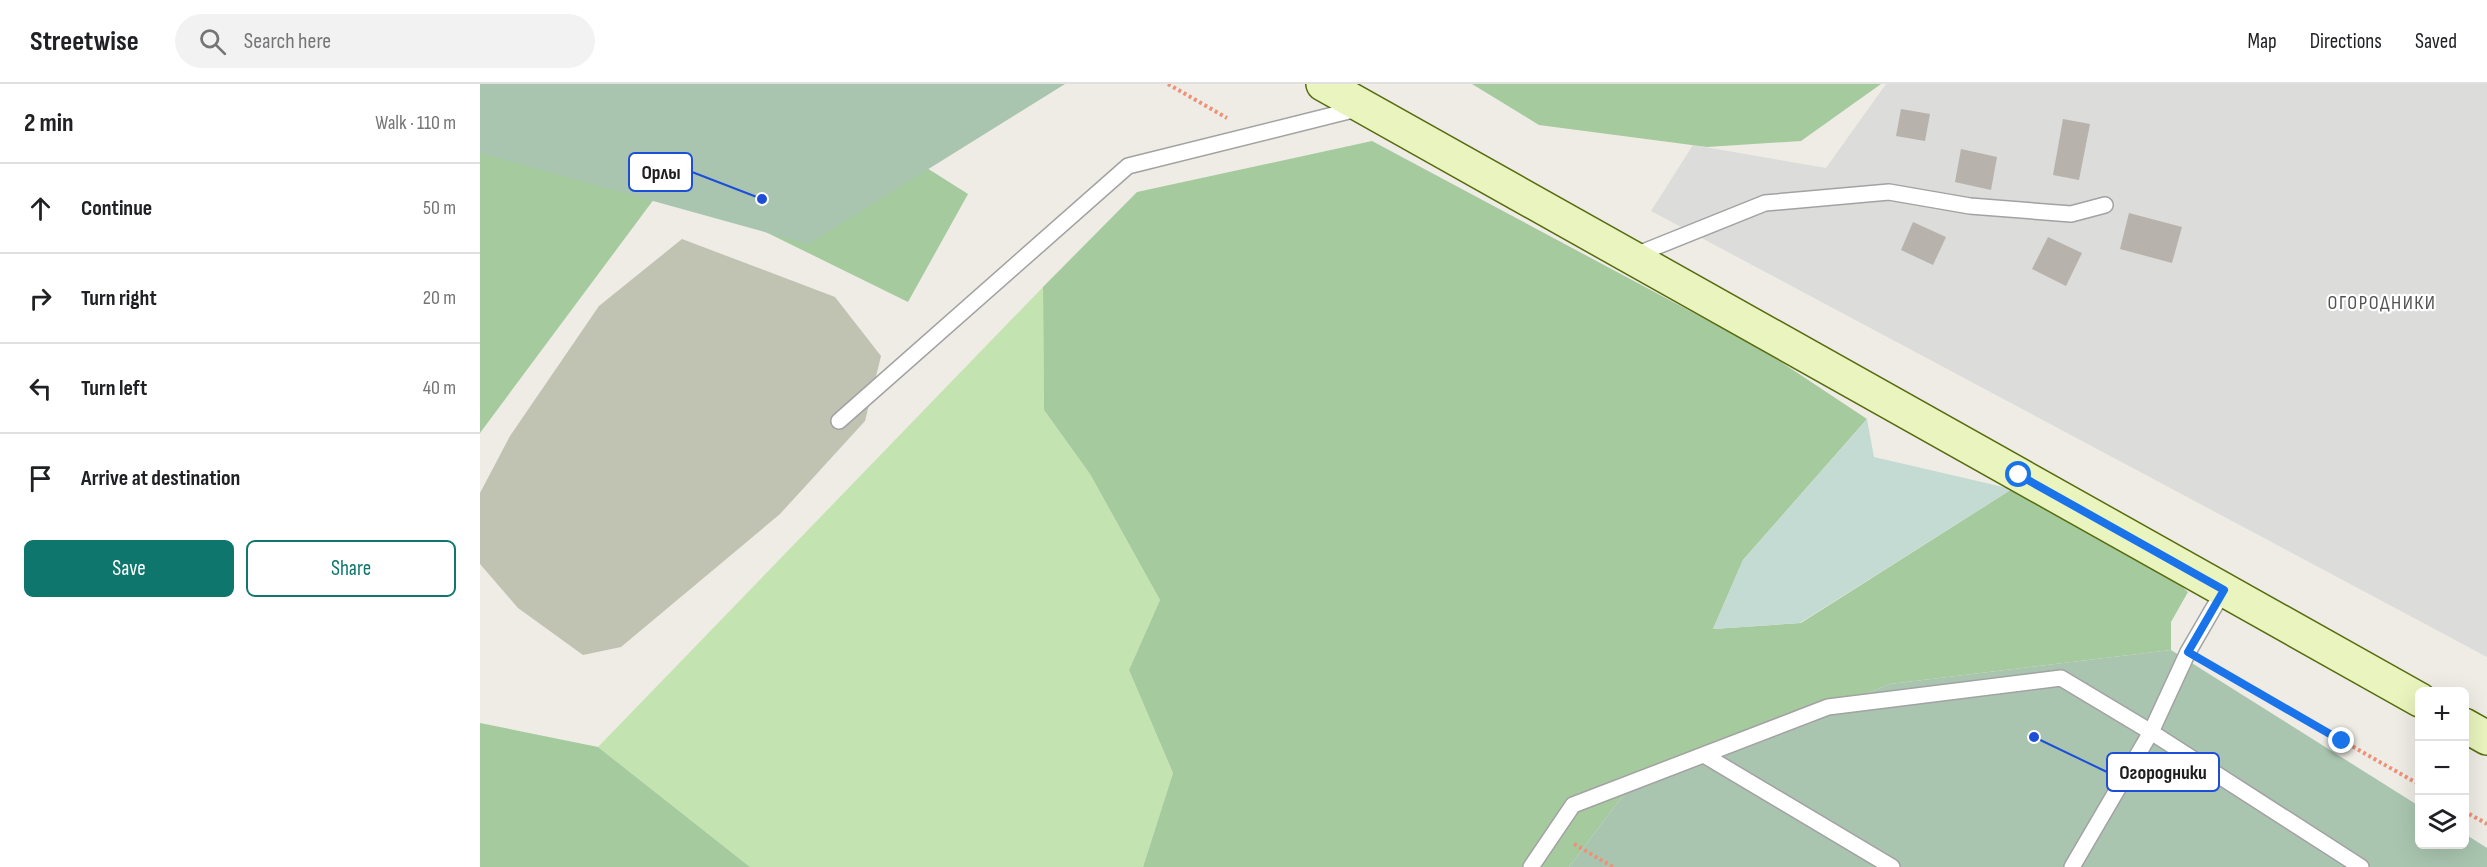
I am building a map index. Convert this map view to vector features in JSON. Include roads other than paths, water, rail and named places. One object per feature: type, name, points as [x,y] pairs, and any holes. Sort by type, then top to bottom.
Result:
[{"type":"main road","points":[[1323,84],[2415,697]]},
{"type":"main road","points":[[2469,728],[2487,738]]},
{"type":"lane","points":[[839,421],[1128,166],[1364,107]]},
{"type":"lane","points":[[1630,257],[1765,203],[1888,192],[1970,206],[2071,214],[2105,206]]},
{"type":"lane","points":[[2072,867],[2151,732],[2188,652],[2224,590]]},
{"type":"lane","points":[[1531,867],[1573,805],[1828,707],[2061,678],[2151,732],[2361,867]]},
{"type":"lane","points":[[1704,755],[1892,867]]},
{"type":"place","name":"Орлы","points":[[762,199]]},
{"type":"place","name":"Огородники","points":[[2034,737]]},
{"type":"district","name":"ОГОРОДНИКИ","points":[[2382,302]]}]
